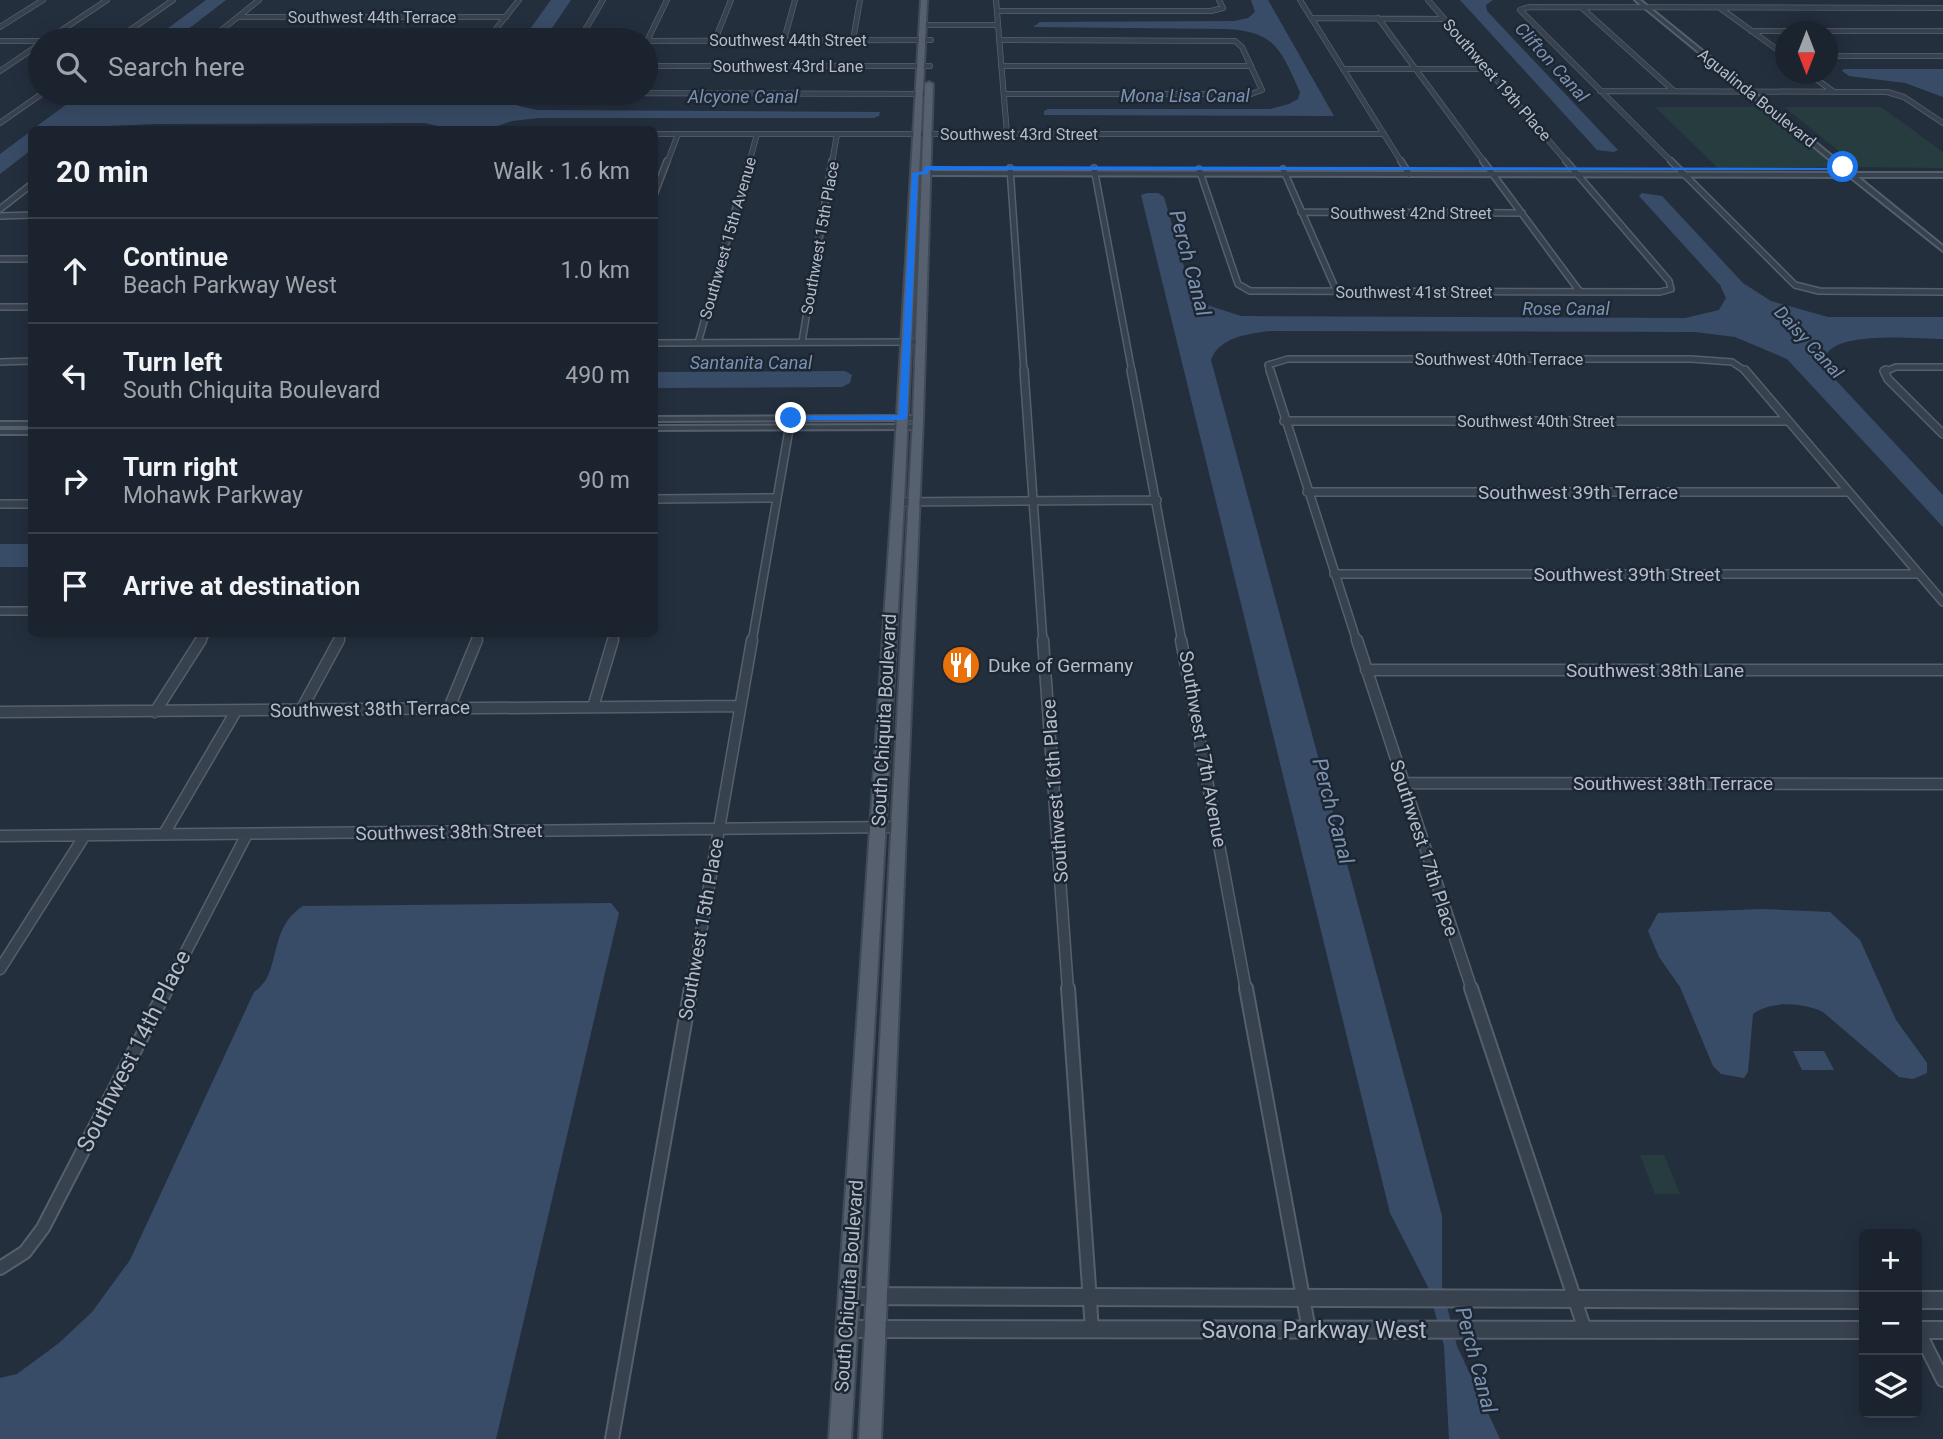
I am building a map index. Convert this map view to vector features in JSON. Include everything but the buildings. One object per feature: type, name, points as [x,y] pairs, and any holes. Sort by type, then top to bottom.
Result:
[{"type":"main road","name":"South Chiquita Boulevard","points":[[910,422],[906,341],[920,171],[927,134],[930,66],[930,40],[923,0]]},
{"type":"main road","name":"South Chiquita Boulevard","points":[[870,1439],[898,827],[906,502],[910,422],[921,341],[920,171],[917,134],[921,40],[932,0]]},
{"type":"main road","name":"South Chiquita Boulevard","points":[[840,1439],[878,827],[906,502]]},
{"type":"street","points":[[0,27],[43,0]]},
{"type":"street","points":[[65,28],[107,0]]},
{"type":"street","points":[[133,28],[173,0]]},
{"type":"street","points":[[225,28],[259,0]]},
{"type":"street","points":[[496,28],[519,0]]},
{"type":"street","points":[[586,28],[603,0]]},
{"type":"street","points":[[653,28],[667,0]]},
{"type":"street","points":[[715,40],[731,0]]},
{"type":"street","points":[[784,40],[795,0]]},
{"type":"street","points":[[853,40],[860,0]]},
{"type":"street","points":[[996,0],[1007,134]]},
{"type":"street","points":[[997,11],[1221,9],[1219,0]]},
{"type":"street","points":[[1300,0],[1407,171]]},
{"type":"street","name":"Southwest 19th Place","points":[[1428,0],[1668,281],[1671,289]]},
{"type":"street","name":"Agualinda Boulevard","points":[[1637,0],[1750,92],[1943,239]]},
{"type":"street","name":"Agualinda Boulevard","points":[[1645,0],[1759,92],[1943,249]]},
{"type":"street","points":[[1581,8],[1674,91]]},
{"type":"street","points":[[1720,8],[1775,49]]},
{"type":"street","points":[[1943,8],[1521,9],[1790,281],[1802,288],[1943,292]]},
{"type":"street","name":"Southwest 44th Terrace","points":[[239,17],[506,16]]},
{"type":"street","points":[[1312,18],[1444,19]]},
{"type":"street","points":[[1378,18],[1580,292]]},
{"type":"street","points":[[927,25],[998,25]]},
{"type":"street","points":[[1751,31],[1943,31]]},
{"type":"street","name":"Southwest 44th Street","points":[[658,41],[930,40]]},
{"type":"street","points":[[999,40],[1235,41],[1241,45],[1261,92],[1004,94]]},
{"type":"street","points":[[0,41],[28,42]]},
{"type":"street","points":[[0,71],[28,51]]},
{"type":"street","points":[[1838,56],[1943,56]]},
{"type":"street","name":"Southwest 43rd Lane","points":[[658,66],[930,66]]},
{"type":"street","points":[[1001,66],[1251,66]]},
{"type":"street","points":[[1343,69],[1487,69]]},
{"type":"street","points":[[1823,84],[1834,92]]},
{"type":"street","points":[[1600,91],[1893,93],[1905,97],[1943,123]]},
{"type":"street","points":[[658,93],[929,94]]},
{"type":"street","points":[[0,123],[28,103]]},
{"type":"street","name":"Southwest 43rd Street","points":[[658,134],[1384,134]]},
{"type":"street","points":[[658,185],[678,134]]},
{"type":"street","name":"Southwest 15th Avenue","points":[[698,342],[757,134]]},
{"type":"street","name":"Southwest 15th Place","points":[[802,342],[837,134]]},
{"type":"street","points":[[920,171],[1943,173]]},
{"type":"street","name":"Southwest 16th Place","points":[[1010,171],[1092,1330]]},
{"type":"street","name":"Southwest 17th Avenue","points":[[1094,171],[1309,1330]]},
{"type":"street","name":"Southwest 41st Street","points":[[1199,171],[1241,288],[1258,292],[1660,292],[1671,289]]},
{"type":"street","points":[[1284,171],[1337,292]]},
{"type":"street","points":[[0,209],[28,187]]},
{"type":"street","name":"Southwest 42nd Street","points":[[1301,212],[1521,213]]},
{"type":"street","points":[[0,216],[28,215]]},
{"type":"street","points":[[0,259],[28,259]]},
{"type":"street","points":[[0,307],[28,307]]},
{"type":"street","points":[[658,343],[921,341]]},
{"type":"street","name":"Southwest 40th Terrace","points":[[1268,365],[1288,359],[1704,359],[1732,362]]},
{"type":"street","points":[[0,362],[28,361]]},
{"type":"street","points":[[1732,362],[1745,370],[1943,602]]},
{"type":"street","name":"Southwest 17th Place","points":[[1268,365],[1334,574],[1586,1330]]},
{"type":"street","points":[[1943,367],[1896,367],[1884,370],[1888,379],[1943,434]]},
{"type":"street","points":[[658,419],[790,423]]},
{"type":"street","name":"Southwest 40th Street","points":[[1284,421],[1788,421]]},
{"type":"street","points":[[658,428],[910,422]]},
{"type":"street","name":"Southwest 15th Place","points":[[612,1439],[790,423]]},
{"type":"street","points":[[0,424],[28,424]]},
{"type":"street","points":[[0,432],[28,432]]},
{"type":"street","name":"Southwest 39th Terrace","points":[[1307,492],[1849,492]]},
{"type":"street","points":[[658,500],[776,498]]},
{"type":"street","points":[[906,502],[1157,500]]},
{"type":"street","points":[[0,504],[28,504]]},
{"type":"street","name":"Southwest 39th Street","points":[[1334,574],[1919,574]]},
{"type":"street","points":[[0,611],[28,611]]},
{"type":"street","points":[[155,712],[203,637]]},
{"type":"street","points":[[301,710],[340,637]]},
{"type":"street","points":[[449,708],[478,637]]},
{"type":"street","points":[[593,707],[614,637]]},
{"type":"street","name":"Southwest 38th Lane","points":[[1366,670],[1943,670]]},
{"type":"street","name":"Southwest 38th Terrace","points":[[0,712],[740,706]]},
{"type":"street","points":[[164,834],[236,711]]},
{"type":"street","name":"Southwest 38th Terrace","points":[[1403,783],[1943,783]]},
{"type":"street","name":"Southwest 38th Street","points":[[0,836],[898,827]]},
{"type":"street","name":"Southwest 14th Place","points":[[0,1268],[13,1262],[32,1247],[43,1228],[247,834]]},
{"type":"street","points":[[0,969],[85,835]]},
{"type":"street","name":"Savona Parkway West","points":[[849,1296],[1859,1300]]},
{"type":"street","points":[[1922,1300],[1943,1300]]},
{"type":"street","name":"Savona Parkway West","points":[[847,1329],[1859,1330]]},
{"type":"street","points":[[1922,1330],[1943,1331]]},
{"type":"street","points":[[1922,1340],[1943,1380]]},
{"type":"green space","points":[[1655,107],[1764,107],[1836,167],[1718,168]]},
{"type":"green space","points":[[1784,107],[1881,107],[1943,152],[1943,168],[1859,167]]},
{"type":"green space","points":[[1640,1155],[1664,1155],[1680,1194],[1655,1194]]},
{"type":"water","points":[[206,0],[226,0],[190,28],[168,28]]},
{"type":"water","points":[[551,0],[571,0],[552,28],[531,28]]},
{"type":"water","points":[[1251,0],[1268,0],[1334,116],[1044,115],[1044,111],[1048,109],[1270,109],[1298,99],[1300,92],[1281,55],[1275,46],[1256,34],[1226,29],[1033,27],[1040,22],[1234,21],[1248,18],[1255,12]]},
{"type":"water","points":[[1460,0],[1493,0],[1486,5],[1487,11],[1618,150],[1597,150]]},
{"type":"water","points":[[1943,69],[1943,97],[1905,83],[1849,76],[1842,71]]},
{"type":"water","points":[[66,105],[518,105],[537,110],[880,112],[879,116],[874,118],[539,118],[512,121],[498,126],[438,126],[425,123],[37,126]]},
{"type":"water","points":[[28,133],[28,152],[0,174],[0,154]]},
{"type":"water","name":"Daisy Canal","points":[[1158,193],[1164,197],[1192,294],[1210,306],[1241,316],[1685,318],[1719,310],[1726,298],[1720,285],[1639,196],[1642,193],[1662,196],[1743,283],[1771,301],[1828,317],[1943,317],[1943,339],[1858,339],[1842,343],[1830,350],[1824,359],[1831,375],[1943,495],[1943,527],[1787,359],[1735,337],[1695,332],[1269,331],[1244,335],[1227,342],[1220,346],[1211,360],[1442,1216],[1442,1287],[1457,1346],[1500,1439],[1449,1439],[1444,1346],[1428,1287],[1390,1213],[1141,195]]},
{"type":"water","points":[[845,371],[852,375],[850,383],[842,387],[658,388],[658,372]]},
{"type":"water","points":[[0,544],[28,544],[28,567],[0,567]]},
{"type":"water","points":[[611,903],[619,913],[496,1439],[0,1439],[0,1378],[17,1374],[59,1343],[92,1312],[130,1260],[254,992],[269,974],[279,939],[291,916],[303,906]]},
{"type":"water","points":[[1762,909],[1830,912],[1860,940],[1896,1020],[1927,1063],[1927,1073],[1913,1079],[1899,1077],[1823,1012],[1788,1004],[1769,1007],[1753,1014],[1748,1072],[1744,1078],[1721,1074],[1713,1066],[1680,987],[1659,957],[1648,931],[1658,913]]},
{"type":"water","points":[[1793,1051],[1824,1051],[1834,1070],[1802,1070]]},
{"type":"place","name":"Duke of Germany","points":[[961,665]]},
{"type":"route","points":[[791,418],[903,418],[915,173],[926,173],[926,168],[1846,170],[1843,167]]},
{"type":"water label","name":"Clifton Canal","points":[[1552,62]]},
{"type":"water label","name":"Mona Lisa Canal","points":[[1185,95]]},
{"type":"water label","name":"Alcyone Canal","points":[[743,96]]},
{"type":"water label","name":"Perch Canal","points":[[1190,263]]},
{"type":"water label","name":"Rose Canal","points":[[1566,308]]},
{"type":"water label","name":"Santanita Canal","points":[[751,362]]},
{"type":"water label","name":"Perch Canal","points":[[1333,811]]},
{"type":"water label","name":"Perch Canal","points":[[1476,1360]]}]
